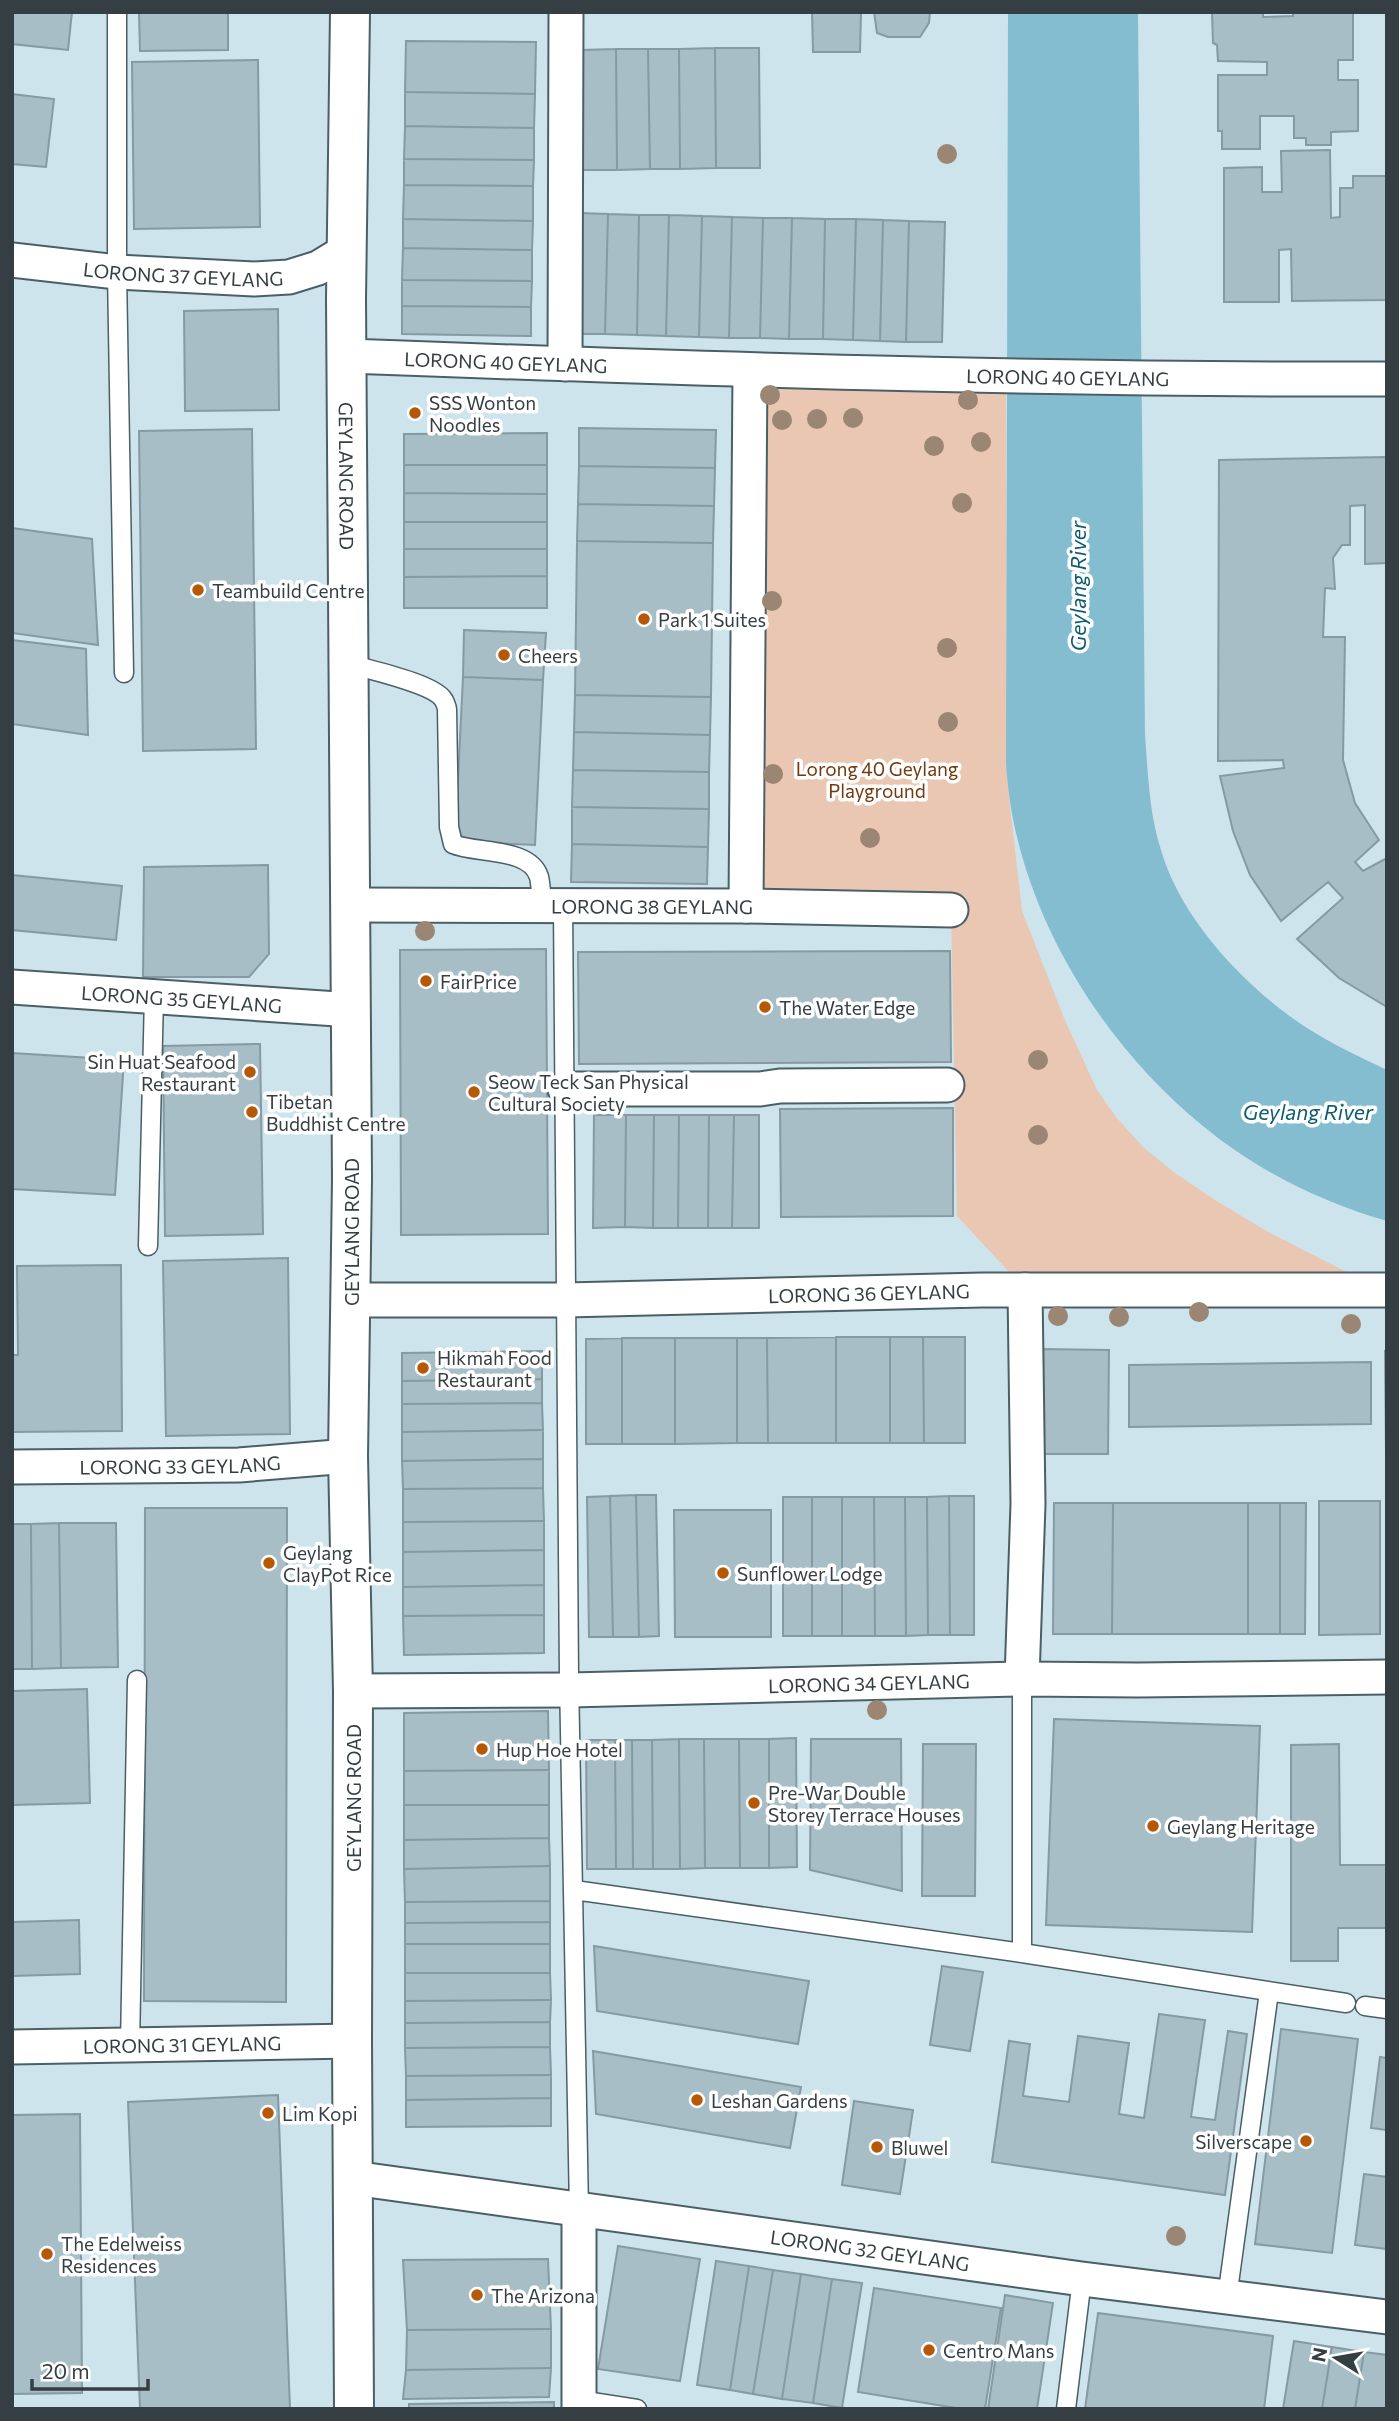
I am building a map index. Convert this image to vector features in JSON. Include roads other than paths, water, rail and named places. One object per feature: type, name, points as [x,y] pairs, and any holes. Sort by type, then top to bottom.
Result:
[{"type":"main road","name":"GEYLANG ROAD","points":[[350,12],[346,251],[352,1010],[348,1456],[353,1691],[354,2409]]},
{"type":"street","points":[[565,12],[565,364]]},
{"type":"street","name":"LORONG 37 GEYLANG","points":[[12,260],[117,272],[254,279],[289,277],[318,268],[346,251]]},
{"type":"street","name":"LORONG 40 GEYLANG","points":[[347,356],[994,377],[1387,379]]},
{"type":"street","points":[[746,906],[750,371]]},
{"type":"street","name":"LORONG 38 GEYLANG","points":[[351,905],[746,906],[951,910]]},
{"type":"street","name":"LORONG 35 GEYLANG","points":[[12,987],[352,1010]]},
{"type":"street","points":[[565,1088],[760,1089],[780,1086],[947,1085]]},
{"type":"street","points":[[1022,1679],[1028,1504],[1025,1290]]},
{"type":"street","name":"LORONG 36 GEYLANG","points":[[351,1300],[566,1300],[1025,1290],[1387,1290]]},
{"type":"street","name":"LORONG 33 GEYLANG","points":[[12,1467],[239,1465],[348,1456]]},
{"type":"street","name":"LORONG 34 GEYLANG","points":[[353,1691],[1022,1679],[1387,1677]]},
{"type":"street","name":"LORONG 31 GEYLANG","points":[[12,2047],[352,2041]]},
{"type":"street","name":"LORONG 32 GEYLANG","points":[[353,2178],[1082,2279],[1387,2317]]},
{"type":"street","points":[[579,2211],[579,2404]]},
{"type":"lane","points":[[117,12],[117,272],[124,673]]},
{"type":"lane","points":[[350,664],[399,677],[438,693],[444,699],[447,709],[449,827],[453,844],[518,857],[533,865],[553,905],[565,1088],[570,1689],[579,2211]]},
{"type":"lane","points":[[148,1246],[154,996]]},
{"type":"lane","points":[[1022,1679],[1022,1953]]},
{"type":"lane","points":[[130,2046],[137,1680]]},
{"type":"lane","points":[[574,1890],[1022,1953],[1346,2003]]},
{"type":"lane","points":[[1227,2298],[1269,1992]]},
{"type":"lane","points":[[1364,2006],[1387,2009]]},
{"type":"lane","points":[[1066,2409],[1082,2279]]},
{"type":"lane","points":[[579,2404],[637,2409]]},
{"type":"water","name":"Geylang River","points":[[1008,12],[1138,12],[1145,734],[1154,822],[1161,850],[1184,902],[1219,951],[1284,1012],[1336,1045],[1387,1070],[1387,1221],[1314,1194],[1267,1170],[1223,1142],[1164,1091],[1128,1052],[1096,1010],[1067,964],[1043,916],[1025,865],[1012,814],[1006,762]]},
{"type":"place","name":"SSS Wonton Noodles","points":[[415,413]]},
{"type":"place","name":"Teambuild Centre","points":[[198,590]]},
{"type":"place","name":"Park 1 Suites","points":[[644,619]]},
{"type":"place","name":"Cheers","points":[[504,655]]},
{"type":"place","name":"FairPrice","points":[[426,981]]},
{"type":"place","name":"The Water Edge","points":[[765,1007]]},
{"type":"place","name":"Sin Huat Seafood Restaurant","points":[[250,1072]]},
{"type":"place","name":"Seow Teck San Physical Cultural Society","points":[[474,1092]]},
{"type":"place","name":"Tibetan Buddhist Centre","points":[[252,1112]]},
{"type":"place","name":"Hikmah Food Restaurant","points":[[423,1368]]},
{"type":"place","name":"Geylang ClayPot Rice","points":[[269,1563]]},
{"type":"place","name":"Sunflower Lodge","points":[[723,1573]]},
{"type":"place","name":"Hup Hoe Hotel","points":[[482,1749]]},
{"type":"place","name":"Pre-War Double Storey Terrace Houses","points":[[754,1803]]},
{"type":"place","name":"Geylang Heritage","points":[[1153,1826]]},
{"type":"place","name":"Leshan Gardens","points":[[697,2100]]},
{"type":"place","name":"Lim Kopi","points":[[268,2113]]},
{"type":"place","name":"Silverscape","points":[[1306,2141]]},
{"type":"place","name":"Bluwel","points":[[877,2147]]},
{"type":"place","name":"The Edelweiss Residences","points":[[47,2254]]},
{"type":"place","name":"The Arizona","points":[[477,2295]]},
{"type":"place","name":"Centro Mans","points":[[929,2350]]},
{"type":"park label","name":"Lorong 40 Geylang Playground","points":[[877,779]]}]
